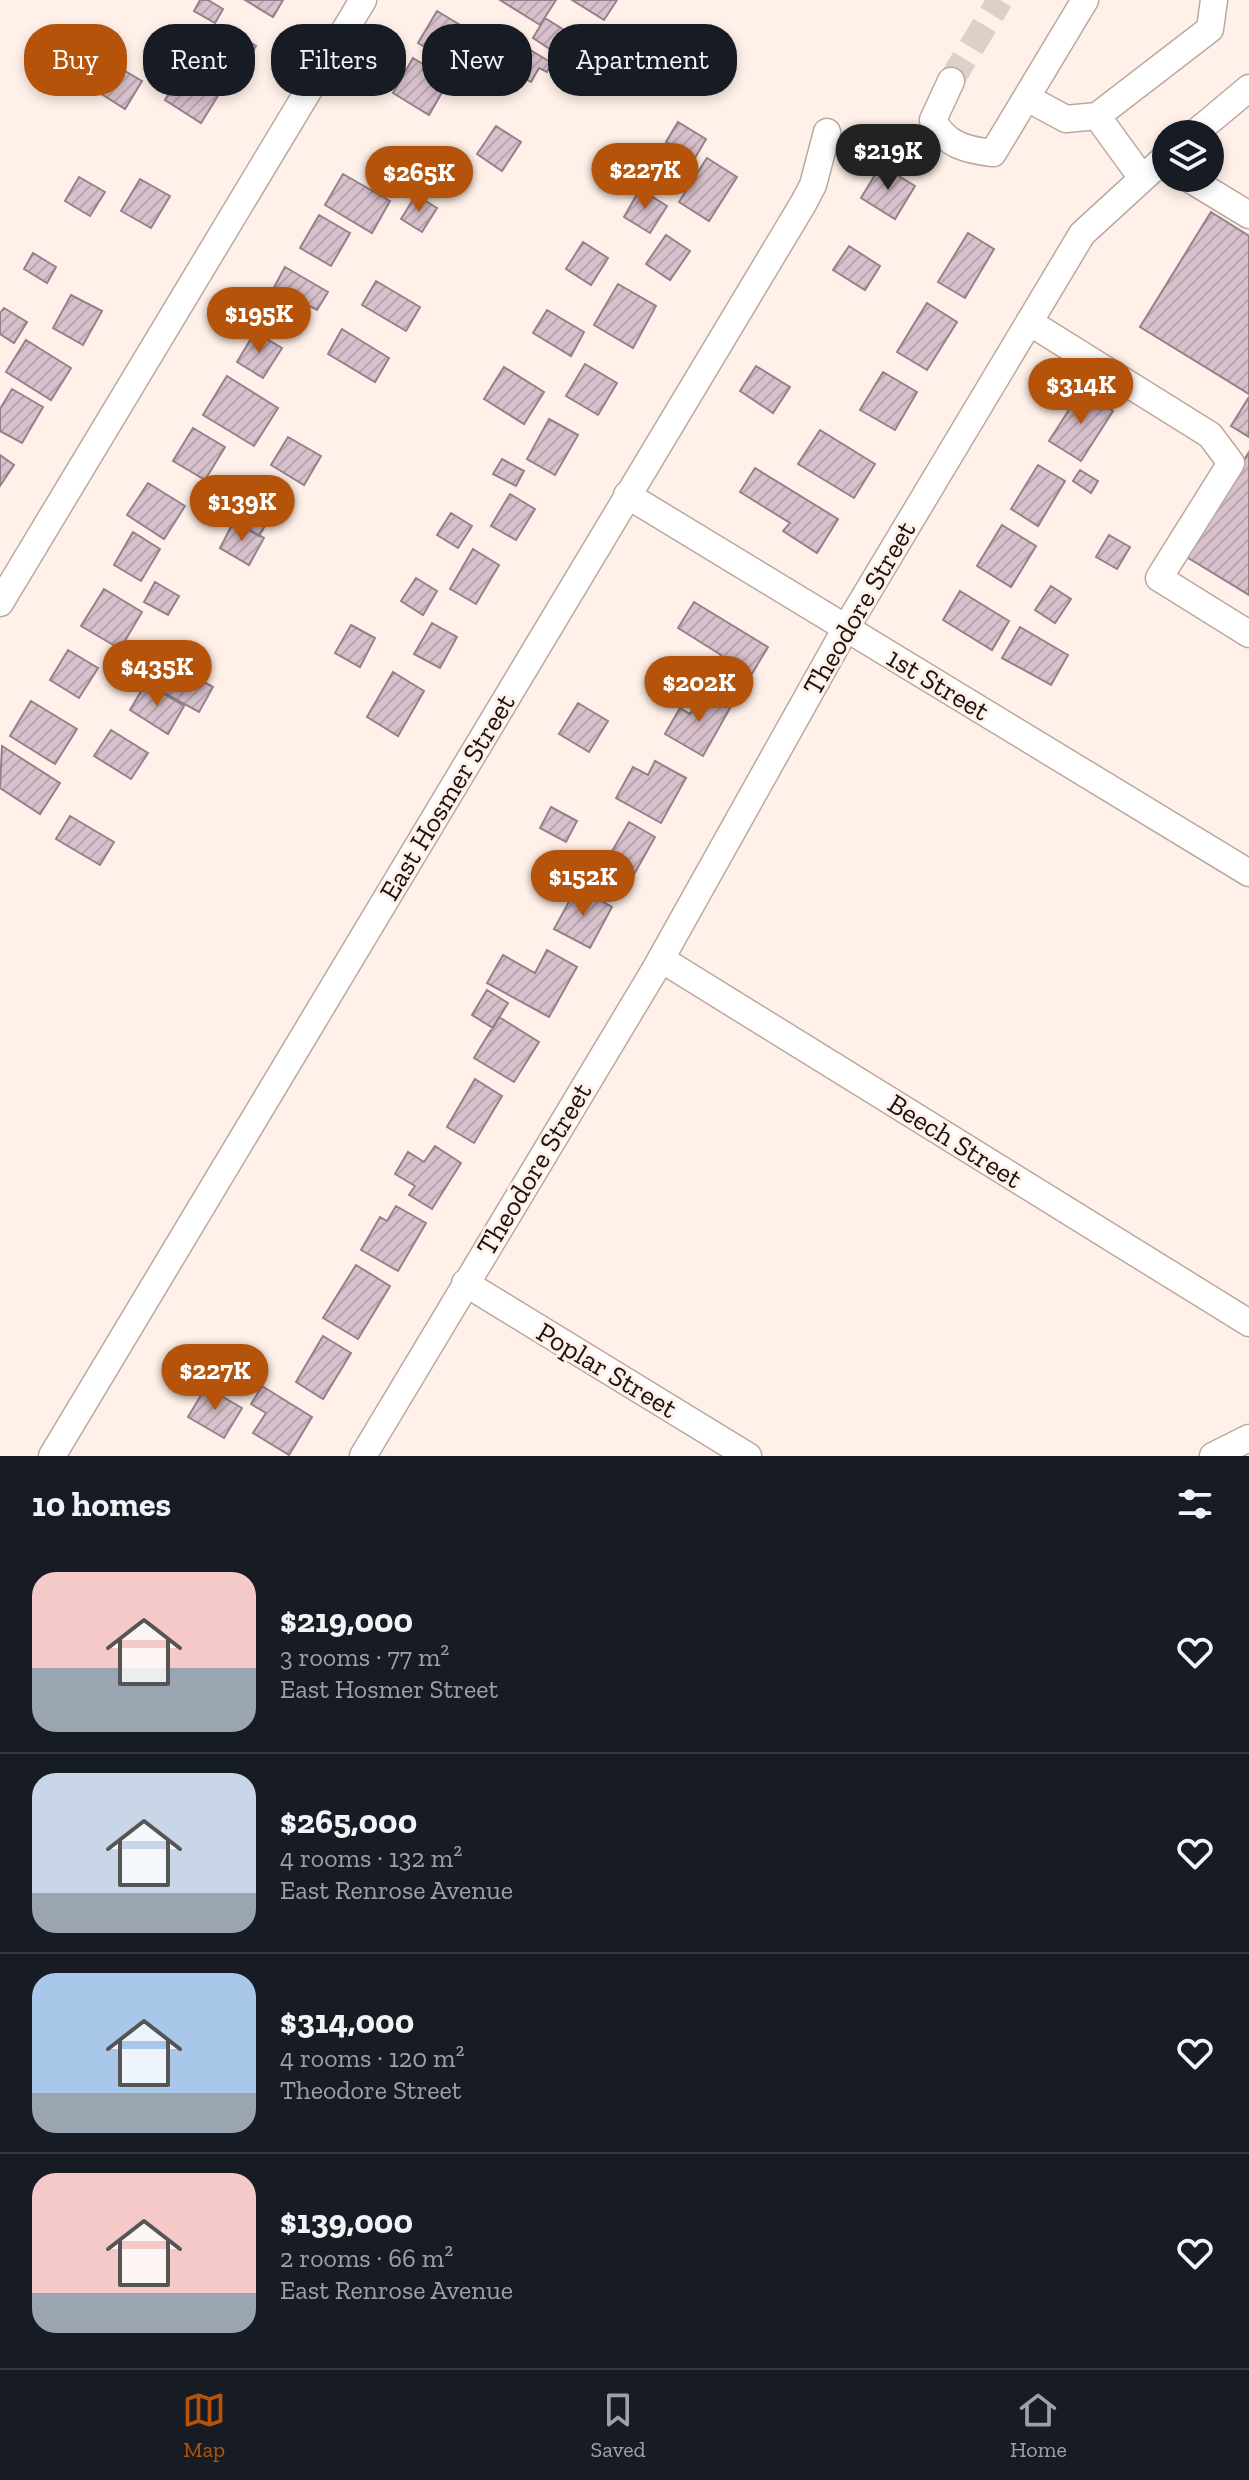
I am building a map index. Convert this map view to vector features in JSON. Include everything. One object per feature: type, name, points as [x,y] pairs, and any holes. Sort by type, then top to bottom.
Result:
[{"type":"street","points":[[0,603],[363,0]]},
{"type":"street","points":[[951,81],[933,120],[940,134],[964,149],[993,153],[1085,0]]},
{"type":"street","points":[[1027,98],[1066,119],[1097,116],[1210,29],[1214,0]]},
{"type":"street","points":[[1211,120],[1249,88]]},
{"type":"street","points":[[1097,116],[1152,159]]},
{"type":"street","name":"East Hosmer Street","points":[[52,1456],[803,204],[813,185],[827,132]]},
{"type":"street","name":"Theodore Street","points":[[363,1456],[661,959],[846,628],[1082,234],[1152,171]]},
{"type":"street","points":[[1211,192],[1249,215]]},
{"type":"street","points":[[1029,322],[1210,435],[1231,463],[1159,578],[1249,634]]},
{"type":"street","name":"1st Street","points":[[627,495],[1249,873]]},
{"type":"street","name":"Beech Street","points":[[661,959],[1249,1323]]},
{"type":"street","name":"Poplar Street","points":[[465,1283],[748,1456]]},
{"type":"street","points":[[1213,1456],[1249,1438]]},
{"type":"building","points":[[200,0],[208,0],[223,9],[215,23],[194,11]]},
{"type":"building","points":[[245,0],[283,0],[273,17]]},
{"type":"building","points":[[500,0],[556,0],[540,25]]},
{"type":"building","points":[[572,0],[617,0],[604,20]]},
{"type":"building","points":[[437,11],[459,24],[429,24]]},
{"type":"building","points":[[545,18],[555,24],[548,24],[548,48],[533,38]]},
{"type":"building","points":[[532,51],[548,61],[547,72],[539,68],[532,80]]},
{"type":"building","points":[[413,58],[422,64],[422,96],[440,96],[429,115],[398,96],[406,96],[406,70]]},
{"type":"building","points":[[127,72],[142,81],[125,109],[105,96],[127,96]]},
{"type":"building","points":[[167,96],[218,96],[201,123],[165,100]]},
{"type":"building","points":[[678,122],[706,139],[695,158],[666,142]]},
{"type":"building","points":[[496,126],[521,142],[502,171],[477,154]]},
{"type":"building","points":[[707,158],[737,177],[709,221],[679,202]]},
{"type":"building","points":[[881,165],[915,186],[895,219],[861,198]]},
{"type":"building","points":[[343,174],[390,201],[372,233],[325,205]]},
{"type":"building","points":[[79,177],[105,192],[90,216],[65,201]]},
{"type":"building","points":[[140,179],[170,196],[151,228],[121,211]]},
{"type":"building","points":[[640,189],[667,206],[650,233],[624,217]]},
{"type":"building","points":[[416,195],[437,208],[422,232],[401,219]]},
{"type":"building","points":[[1211,212],[1249,236],[1249,394],[1140,327]]},
{"type":"building","points":[[319,215],[350,233],[331,266],[300,248]]},
{"type":"building","points":[[968,233],[994,249],[965,298],[938,282]]},
{"type":"building","points":[[666,235],[690,251],[670,280],[646,264]]},
{"type":"building","points":[[583,242],[608,258],[591,285],[566,269]]},
{"type":"building","points":[[849,246],[880,266],[865,290],[833,270]]},
{"type":"building","points":[[33,253],[56,267],[47,283],[24,269]]},
{"type":"building","points":[[285,267],[328,292],[317,310],[304,303],[295,318],[266,302]]},
{"type":"building","points":[[376,281],[420,307],[406,331],[362,305]]},
{"type":"building","points":[[618,284],[656,306],[633,348],[594,325]]},
{"type":"building","points":[[71,295],[102,311],[83,345],[53,328]]},
{"type":"building","points":[[927,303],[957,322],[927,370],[897,352]]},
{"type":"building","points":[[4,308],[27,322],[14,343],[0,334],[0,313]]},
{"type":"building","points":[[547,310],[584,332],[571,356],[533,333]]},
{"type":"building","points":[[342,329],[389,358],[375,382],[328,354]]},
{"type":"building","points":[[255,332],[282,348],[263,378],[237,362]]},
{"type":"building","points":[[26,340],[71,368],[51,400],[6,372]]},
{"type":"building","points":[[585,364],[617,383],[598,415],[566,396]]},
{"type":"building","points":[[756,366],[790,387],[773,413],[740,391]]},
{"type":"building","points":[[504,367],[544,392],[524,424],[484,399]]},
{"type":"building","points":[[883,372],[917,392],[895,430],[860,410]]},
{"type":"building","points":[[227,376],[278,408],[254,446],[203,415]]},
{"type":"building","points":[[12,389],[43,407],[22,443],[0,431],[0,409]]},
{"type":"building","points":[[1081,391],[1113,411],[1081,461],[1049,441]]},
{"type":"building","points":[[1249,397],[1249,437],[1231,426]]},
{"type":"building","points":[[549,419],[578,435],[555,475],[527,459]]},
{"type":"building","points":[[193,428],[225,447],[205,480],[173,461]]},
{"type":"building","points":[[820,430],[875,464],[854,498],[798,464]]},
{"type":"building","points":[[288,437],[321,456],[304,485],[271,465]]},
{"type":"building","points":[[1249,452],[1249,595],[1185,556]]},
{"type":"building","points":[[0,455],[14,465],[0,486]]},
{"type":"building","points":[[502,459],[524,471],[516,486],[493,474]]},
{"type":"building","points":[[1038,465],[1065,481],[1038,526],[1011,509]]},
{"type":"building","points":[[755,468],[838,519],[817,553],[783,531],[790,523],[740,492]]},
{"type":"building","points":[[1080,470],[1098,481],[1091,493],[1073,481]]},
{"type":"building","points":[[148,483],[185,506],[164,539],[127,515]]},
{"type":"building","points":[[510,494],[535,509],[516,540],[491,526]]},
{"type":"building","points":[[248,498],[273,512],[259,536],[234,521]]},
{"type":"building","points":[[451,513],[472,526],[458,548],[437,535]]},
{"type":"building","points":[[234,521],[264,538],[249,565],[220,548]]},
{"type":"building","points":[[1002,525],[1036,546],[1011,587],[977,566]]},
{"type":"building","points":[[133,532],[160,549],[141,581],[114,565]]},
{"type":"building","points":[[1109,535],[1130,547],[1117,569],[1096,557]]},
{"type":"building","points":[[473,549],[499,565],[476,604],[450,589]]},
{"type":"building","points":[[416,578],[437,591],[423,615],[401,601]]},
{"type":"building","points":[[155,582],[179,596],[168,615],[144,602]]},
{"type":"building","points":[[1051,586],[1071,599],[1055,623],[1035,610]]},
{"type":"building","points":[[104,589],[142,612],[120,649],[81,626]]},
{"type":"building","points":[[960,591],[1009,621],[992,650],[943,620]]},
{"type":"building","points":[[694,602],[768,647],[741,692],[710,673],[721,655],[678,628]]},
{"type":"building","points":[[432,623],[457,637],[440,668],[414,654]]},
{"type":"building","points":[[351,625],[375,638],[360,667],[335,653]]},
{"type":"building","points":[[1020,627],[1068,655],[1051,685],[1002,658]]},
{"type":"building","points":[[68,650],[98,668],[79,698],[50,680]]},
{"type":"building","points":[[160,658],[213,687],[199,712],[146,683]]},
{"type":"building","points":[[393,672],[424,691],[398,736],[367,717]]},
{"type":"building","points":[[146,683],[184,706],[168,734],[130,710]]},
{"type":"building","points":[[703,692],[730,708],[703,756],[665,734],[680,708],[690,714]]},
{"type":"building","points":[[31,701],[77,729],[55,764],[10,736]]},
{"type":"building","points":[[578,703],[608,721],[589,752],[559,734]]},
{"type":"building","points":[[111,730],[148,753],[131,779],[94,756]]},
{"type":"building","points":[[2,746],[60,783],[40,814],[0,788]]},
{"type":"building","points":[[655,761],[686,778],[661,823],[616,798],[633,767],[648,775]]},
{"type":"building","points":[[551,807],[577,821],[566,842],[540,828]]},
{"type":"building","points":[[70,816],[114,842],[100,865],[56,839]]},
{"type":"building","points":[[629,822],[655,837],[628,885],[601,870]]},
{"type":"building","points":[[577,887],[612,907],[590,948],[554,929]]},
{"type":"building","points":[[547,950],[577,967],[549,1017],[487,983],[503,955],[535,973]]},
{"type":"building","points":[[487,990],[508,1003],[493,1028],[472,1015]]},
{"type":"building","points":[[499,1017],[539,1042],[514,1082],[474,1058]]},
{"type":"building","points":[[475,1079],[502,1096],[474,1143],[447,1127]]},
{"type":"building","points":[[435,1146],[461,1163],[432,1209],[409,1195],[415,1186],[395,1174],[408,1152],[424,1162]]},
{"type":"building","points":[[396,1206],[426,1223],[398,1271],[361,1250],[380,1217],[387,1221]]},
{"type":"building","points":[[356,1265],[390,1286],[358,1339],[323,1318]]},
{"type":"building","points":[[323,1336],[351,1353],[323,1399],[296,1382]]},
{"type":"building","points":[[262,1386],[312,1417],[289,1455],[253,1433],[266,1413],[251,1404]]},
{"type":"building","points":[[206,1387],[242,1408],[224,1438],[188,1417]]},
{"type":"tunnel","points":[[951,81],[1000,0]]}]
